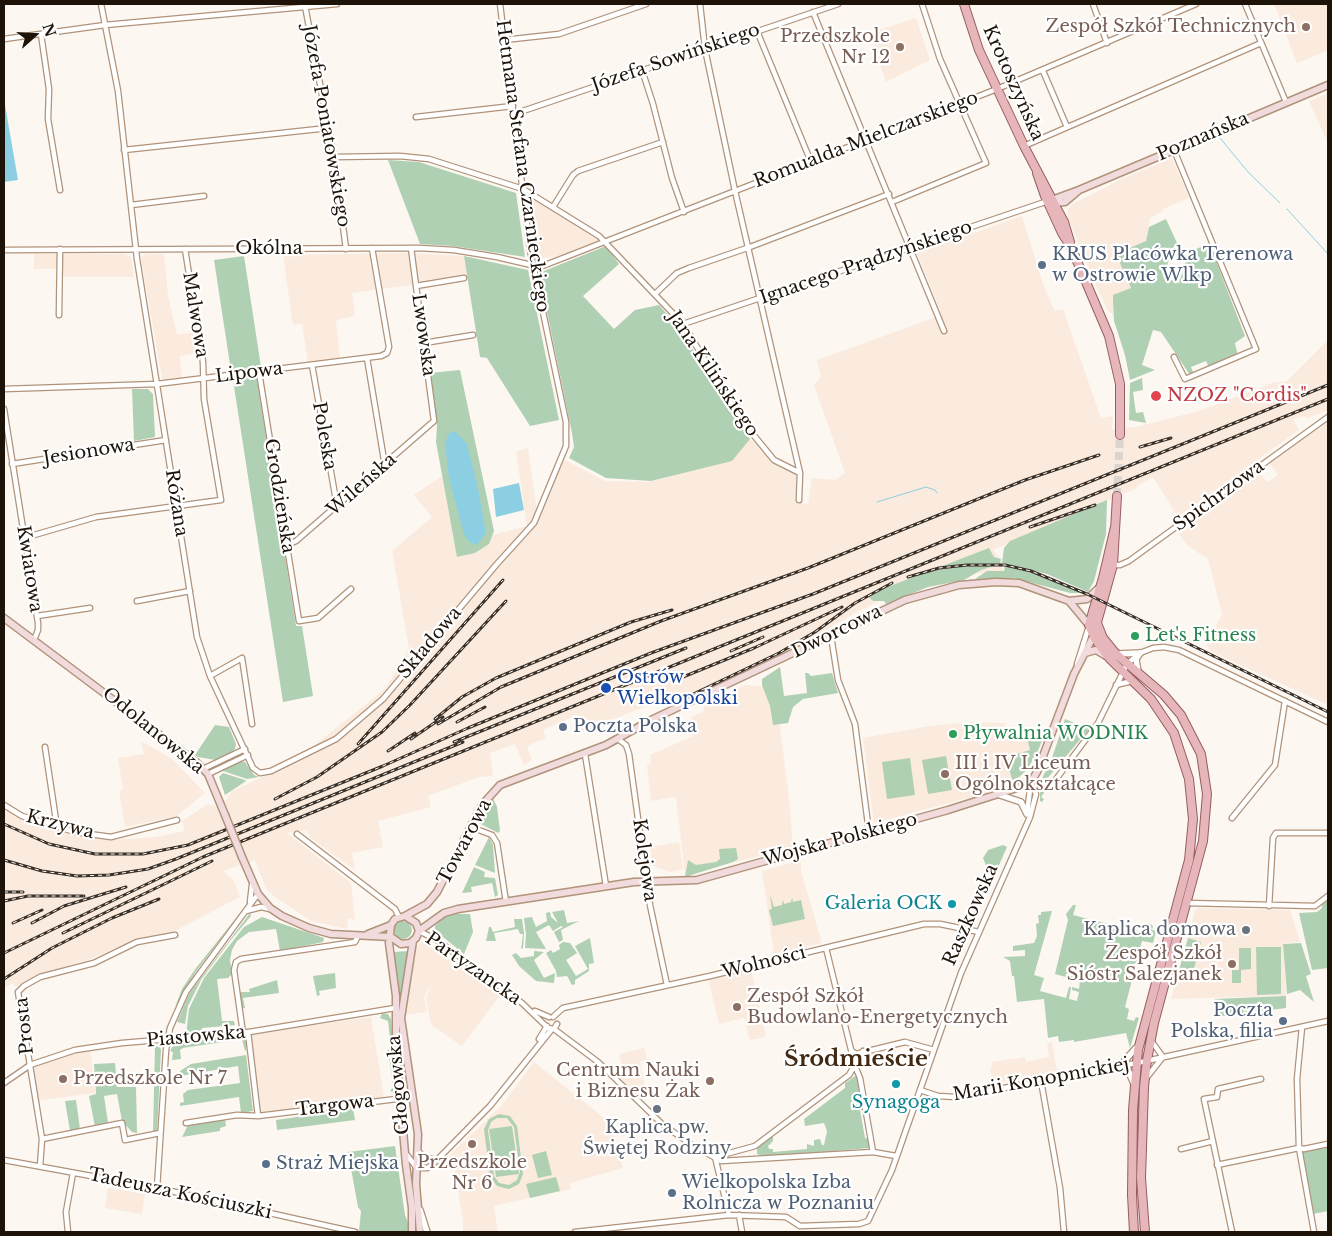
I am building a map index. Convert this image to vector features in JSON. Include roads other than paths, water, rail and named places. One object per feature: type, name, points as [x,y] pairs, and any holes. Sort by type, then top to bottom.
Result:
[{"type":"main road","name":"Krotoszyńska","points":[[964,4],[979,50],[1052,201],[1062,233],[1071,247],[1100,310],[1112,347],[1120,384],[1120,435]]},
{"type":"main road","name":"Poznańska","points":[[1052,201],[1065,202],[1079,190],[1328,85]]},
{"type":"main road","name":"Raszkowska","points":[[1093,624],[1110,564],[1117,496]]},
{"type":"main road","name":"Raszkowska","points":[[1093,624],[1102,584],[1110,564]]},
{"type":"main road","name":"Dworcowa","points":[[618,739],[662,714],[905,600],[958,585],[996,582],[1018,583],[1069,601],[1093,624]]},
{"type":"main road","points":[[1069,601],[1088,599],[1102,584]]},
{"type":"main road","name":"Odolanowska","points":[[4,618],[205,771],[252,882],[258,894],[271,909],[309,928],[356,936],[390,937]]},
{"type":"main road","points":[[1093,624],[1094,633],[1113,656],[1136,677],[1164,695],[1181,715],[1195,739],[1203,763],[1207,794],[1204,841],[1150,1040],[1147,1060],[1144,1087],[1141,1178],[1145,1232]]},
{"type":"main road","points":[[1093,624],[1113,656]]},
{"type":"main road","name":"Raszkowska","points":[[1031,782],[1042,761],[1074,674],[1094,633]]},
{"type":"main road","points":[[1094,633],[1103,638]]},
{"type":"main road","points":[[1085,653],[1097,650],[1113,656]]},
{"type":"main road","points":[[1134,1232],[1132,1195],[1134,1086],[1137,1063],[1141,1038],[1189,860],[1194,819],[1192,792],[1180,748],[1158,707],[1136,677]]},
{"type":"main road","name":"Towarowa","points":[[402,917],[427,904],[437,892],[488,796],[500,785],[585,754],[618,739]]},
{"type":"main road","name":"Wojska Polskiego","points":[[419,931],[449,911],[646,880],[690,881],[1000,795],[1031,782]]},
{"type":"main road","points":[[402,917],[413,919],[419,931],[413,941],[401,944],[390,937],[391,925],[402,917]]},
{"type":"main road","name":"Odolanowska","points":[[356,936],[377,931],[391,925]]},
{"type":"main road","name":"Głogowska","points":[[390,937],[389,945],[395,990],[395,1031],[405,1153],[412,1208],[412,1232]]},
{"type":"main road","name":"Głogowska","points":[[413,941],[401,1018],[418,1151],[416,1189],[420,1210],[420,1232]]},
{"type":"street","name":"Różana","points":[[101,4],[116,84],[136,249],[197,637],[210,676],[248,755]]},
{"type":"street","points":[[4,39],[105,25],[305,5],[338,4]]},
{"type":"street","name":"Hetmana Stefana Czarnieckiego","points":[[500,4],[532,265],[566,422],[566,446]]},
{"type":"street","points":[[504,40],[559,34],[646,4]]},
{"type":"street","points":[[700,4],[705,49],[735,191],[750,247],[800,473],[799,500]]},
{"type":"street","name":"Józefa Sowińskiego","points":[[514,114],[756,30],[838,4]]},
{"type":"street","points":[[892,202],[986,163],[936,50],[922,4]]},
{"type":"street","points":[[1093,4],[1107,42]]},
{"type":"street","name":"Romualda Mielczarskiego","points":[[532,265],[546,266],[998,89],[1196,4]]},
{"type":"street","points":[[1244,4],[1286,102]]},
{"type":"street","name":"Józefa Poniatowskiego","points":[[305,5],[334,157],[346,249]]},
{"type":"street","points":[[813,12],[944,331]]},
{"type":"street","points":[[756,30],[811,162]]},
{"type":"street","points":[[41,34],[49,89],[48,119],[60,190]]},
{"type":"street","points":[[1024,146],[1261,43]]},
{"type":"street","points":[[642,70],[684,212]]},
{"type":"street","points":[[1043,71],[1067,127]]},
{"type":"street","points":[[416,118],[513,106]]},
{"type":"street","points":[[124,150],[328,128]]},
{"type":"street","points":[[552,207],[573,175],[578,172],[663,142]]},
{"type":"street","points":[[1174,150],[1256,349],[1185,379],[1174,357]]},
{"type":"street","name":"Jana Kilińskiego","points":[[334,157],[416,156],[523,189],[607,242],[684,324],[742,421],[774,460],[800,473]]},
{"type":"street","points":[[655,294],[677,274],[689,268],[750,247],[888,194]]},
{"type":"street","points":[[131,205],[204,196]]},
{"type":"street","name":"Ignacego Prądzyńskiego","points":[[684,324],[1052,201]]},
{"type":"street","name":"Lipowa","points":[[4,389],[157,384],[381,356],[387,353],[388,347],[372,248]]},
{"type":"street","name":"Okólna","points":[[4,250],[411,248],[454,250],[532,265]]},
{"type":"street","name":"Lwowska","points":[[411,248],[434,421]]},
{"type":"street","points":[[58,315],[60,249]]},
{"type":"street","name":"Malwowa","points":[[176,506],[221,500],[204,398],[204,379],[185,249]]},
{"type":"street","points":[[416,286],[464,278]]},
{"type":"street","points":[[424,343],[473,335]]},
{"type":"street","points":[[367,358],[385,466]]},
{"type":"street","name":"Poleska","points":[[312,365],[336,506]]},
{"type":"street","name":"Grodzieńska","points":[[259,372],[299,621],[318,618],[352,588]]},
{"type":"street","name":"Kwiatowa","points":[[4,408],[38,630],[34,640]]},
{"type":"street","name":"Spichrzowa","points":[[1110,564],[1129,561],[1328,417]]},
{"type":"street","name":"Wileńska","points":[[287,545],[296,541],[385,466],[434,421]]},
{"type":"street","name":"Jesionowa","points":[[12,464],[166,440]]},
{"type":"street","name":"Składowa","points":[[248,755],[255,771],[260,773],[271,771],[317,751],[336,739],[383,699],[496,565],[534,524],[566,446]]},
{"type":"street","points":[[24,538],[96,517],[176,506]]},
{"type":"street","points":[[137,601],[190,591]]},
{"type":"street","points":[[36,616],[90,608]]},
{"type":"street","name":"Raszkowska","points":[[1074,674],[1081,645],[1093,624]]},
{"type":"street","points":[[830,636],[838,680],[854,724],[869,832]]},
{"type":"street","points":[[1113,656],[1140,653],[1158,647],[1180,650],[1328,722]]},
{"type":"street","points":[[1051,786],[1098,723],[1125,667],[1140,653]]},
{"type":"street","points":[[1116,685],[1136,677],[1136,659],[1140,653]]},
{"type":"street","points":[[210,676],[242,658],[252,724]]},
{"type":"street","points":[[1232,818],[1275,765],[1284,701]]},
{"type":"street","name":"Kolejowa","points":[[618,739],[626,745],[629,754],[646,880],[667,985]]},
{"type":"street","points":[[45,747],[57,827]]},
{"type":"street","points":[[205,771],[245,749]]},
{"type":"street","points":[[585,754],[606,886]]},
{"type":"street","points":[[205,771],[248,755]]},
{"type":"street","name":"Raszkowska","points":[[1027,824],[1031,782]]},
{"type":"street","name":"Raszkowska","points":[[739,1215],[788,1217],[800,1226],[864,1223],[872,1215],[896,1156],[956,985],[1027,824],[1035,798],[1031,782]]},
{"type":"street","points":[[1000,795],[1020,802],[1027,814]]},
{"type":"street","name":"Krzywa","points":[[4,805],[22,816],[57,827],[75,832],[111,836],[177,820]]},
{"type":"street","points":[[471,827],[492,835],[494,839],[506,902]]},
{"type":"street","points":[[1269,906],[1273,838],[1276,833],[1328,833]]},
{"type":"street","points":[[297,834],[395,909],[402,917]]},
{"type":"street","points":[[249,906],[252,882]]},
{"type":"street","points":[[157,1188],[167,1040],[186,992],[258,894]]},
{"type":"street","points":[[1187,903],[1314,906],[1328,896]]},
{"type":"street","points":[[245,912],[261,907],[271,909]]},
{"type":"street","name":"Wolności","points":[[551,1017],[561,1009],[924,924],[940,924],[979,932]]},
{"type":"street","name":"Partyzancka","points":[[419,931],[437,940],[527,1007],[549,1027],[569,1039],[604,1068],[662,1124],[715,1158]]},
{"type":"street","name":"Prosta","points":[[40,1166],[42,1139],[18,992],[24,986],[40,977],[94,963],[137,942],[176,935]]},
{"type":"street","points":[[258,1116],[246,1033],[242,1024],[234,970],[239,960],[355,942],[356,936]]},
{"type":"street","points":[[826,948],[855,1066],[860,1078],[873,1152]]},
{"type":"street","name":"Partyzancka","points":[[527,1007],[556,1019],[557,1024],[569,1039]]},
{"type":"street","name":"Piastowska","points":[[4,1083],[30,1065],[75,1050],[122,1043],[246,1033],[395,1008]]},
{"type":"street","points":[[405,1153],[417,1168],[427,1168],[437,1160],[490,1106],[549,1027],[551,1017]]},
{"type":"street","name":"Marii Konopnickiej","points":[[920,1090],[938,1096],[956,1097],[1137,1063],[1328,1021]]},
{"type":"street","points":[[549,1027],[557,1024]]},
{"type":"street","points":[[1302,1026],[1298,1079],[1299,1148],[1314,1232]]},
{"type":"street","points":[[1134,1086],[1131,1074],[1120,1066],[1135,1051],[1141,1038]]},
{"type":"street","points":[[1150,1040],[1162,1057]]},
{"type":"street","points":[[851,1050],[855,1054],[901,1042],[934,1050]]},
{"type":"street","points":[[715,1158],[755,1146],[849,1075],[863,1052]]},
{"type":"street","name":"Marii Konopnickiej","points":[[1144,1087],[1150,1070],[1162,1057]]},
{"type":"street","points":[[1232,1232],[1204,1099],[1217,1097],[1218,1089],[1261,1079]]},
{"type":"street","points":[[1041,1081],[1060,1183],[1064,1232]]},
{"type":"street","name":"Targowa","points":[[186,1123],[237,1115],[258,1116],[412,1097]]},
{"type":"street","points":[[42,1139],[122,1123],[125,1140],[160,1133]]},
{"type":"street","points":[[1181,1149],[1212,1141]]},
{"type":"street","points":[[1217,1165],[1328,1144]]},
{"type":"street","points":[[755,1146],[755,1154],[758,1158]]},
{"type":"street","points":[[418,1151],[425,1158],[437,1160]]},
{"type":"street","points":[[715,1158],[721,1161],[873,1152],[896,1156]]},
{"type":"street","points":[[715,1158],[729,1215]]},
{"type":"street","name":"Tadeusza Kościuszki","points":[[4,1160],[157,1188],[355,1232]]},
{"type":"street","points":[[68,1232],[66,1212],[74,1173]]},
{"type":"street","points":[[420,1210],[428,1232]]},
{"type":"street","points":[[576,1232],[638,1224],[739,1215],[742,1232]]},
{"type":"street","points":[[638,1224],[639,1232]]},
{"type":"water","points":[[4,99],[18,180],[4,182]]},
{"type":"water","points":[[455,431],[467,444],[477,483],[486,533],[477,545],[469,542],[464,534],[449,479],[445,444],[449,433]]},
{"type":"water","points":[[519,483],[524,510],[496,517],[493,489]]},
{"type":"waterway","points":[[1220,138],[1248,172],[1280,203]]},
{"type":"waterway","points":[[1287,209],[1328,254]]},
{"type":"waterway","points":[[877,502],[926,487],[935,490],[937,493]]},
{"type":"tunnel","points":[[1117,496],[1120,435]]},
{"type":"railway","points":[[4,824],[49,844],[95,854],[143,854],[188,845],[383,766],[468,728],[651,653],[813,594],[1328,385]]},
{"type":"railway","points":[[4,953],[203,857],[1328,399]]},
{"type":"railway","points":[[1140,447],[1171,438]]},
{"type":"railway","points":[[438,724],[501,687],[661,621],[808,568],[1025,480],[1099,455]]},
{"type":"railway","points":[[1030,527],[1095,505]]},
{"type":"railway","points":[[908,577],[939,568],[967,565],[1005,565],[1031,571],[1087,594],[1328,712]]},
{"type":"railway","points":[[358,744],[503,580]]},
{"type":"railway","points":[[687,697],[779,653],[815,632],[855,603],[892,583]]},
{"type":"railway","points":[[275,799],[317,777],[382,732],[410,705],[506,601]]},
{"type":"railway","points":[[683,677],[754,648],[842,607]]},
{"type":"railway","points":[[435,719],[462,697],[496,678],[631,622],[672,610]]},
{"type":"railway","points":[[731,651],[763,637]]},
{"type":"railway","points":[[454,742],[686,648]]},
{"type":"railway","points":[[457,722],[485,707]]},
{"type":"railway","points":[[411,739],[443,717]]},
{"type":"railway","points":[[388,751],[415,733]]},
{"type":"railway","points":[[4,860],[42,871],[77,876],[109,875],[148,869],[463,742]]},
{"type":"railway","points":[[63,933],[212,861]]},
{"type":"railway","points":[[32,923],[64,906],[126,887]]},
{"type":"railway","points":[[4,892],[23,892]]},
{"type":"railway","points":[[4,901],[28,896],[84,896]]},
{"type":"railway","points":[[4,979],[52,948],[112,918],[159,899]]},
{"type":"railway","points":[[13,923],[42,910]]},
{"type":"place","name":"Zespół Szkół Technicznych","points":[[1306,27]]},
{"type":"place","name":"Przedszkole Nr 12","points":[[900,47]]},
{"type":"place","name":"KRUS Placówka Terenowa w Ostrowie Wlkp","points":[[1042,265]]},
{"type":"place","name":"NZOZ \"Cordis\"","points":[[1156,396]]},
{"type":"place","name":"Let's Fitness","points":[[1135,636]]},
{"type":"place","name":"Ostrów Wielkopolski","points":[[606,688]]},
{"type":"place","name":"Poczta Polska","points":[[563,727]]},
{"type":"place","name":"Pływalnia WODNIK","points":[[953,734]]},
{"type":"place","name":"III i IV Liceum Ogólnokształcące","points":[[945,774]]},
{"type":"place","name":"Galeria OCK","points":[[952,904]]},
{"type":"place","name":"Kaplica domowa","points":[[1246,930]]},
{"type":"place","name":"Zespół Szkół Sióstr Salezjanek","points":[[1232,964]]},
{"type":"place","name":"Zespół Szkół Budowlano-Energetycznych","points":[[737,1007]]},
{"type":"place","name":"Poczta Polska, filia","points":[[1283,1021]]},
{"type":"place","name":"Przedszkole Nr 7","points":[[63,1079]]},
{"type":"place","name":"Centrum Nauki i Biznesu Żak","points":[[710,1081]]},
{"type":"place","name":"Synagoga","points":[[896,1084]]},
{"type":"place","name":"Kaplica pw. Świętej Rodziny","points":[[657,1109]]},
{"type":"place","name":"Przedszkole Nr 6","points":[[472,1144]]},
{"type":"place","name":"Straż Miejska","points":[[266,1164]]},
{"type":"place","name":"Wielkopolska Izba Rolnicza w Poznaniu","points":[[672,1193]]},
{"type":"district","name":"Śródmieście","points":[[856,1060]]}]
